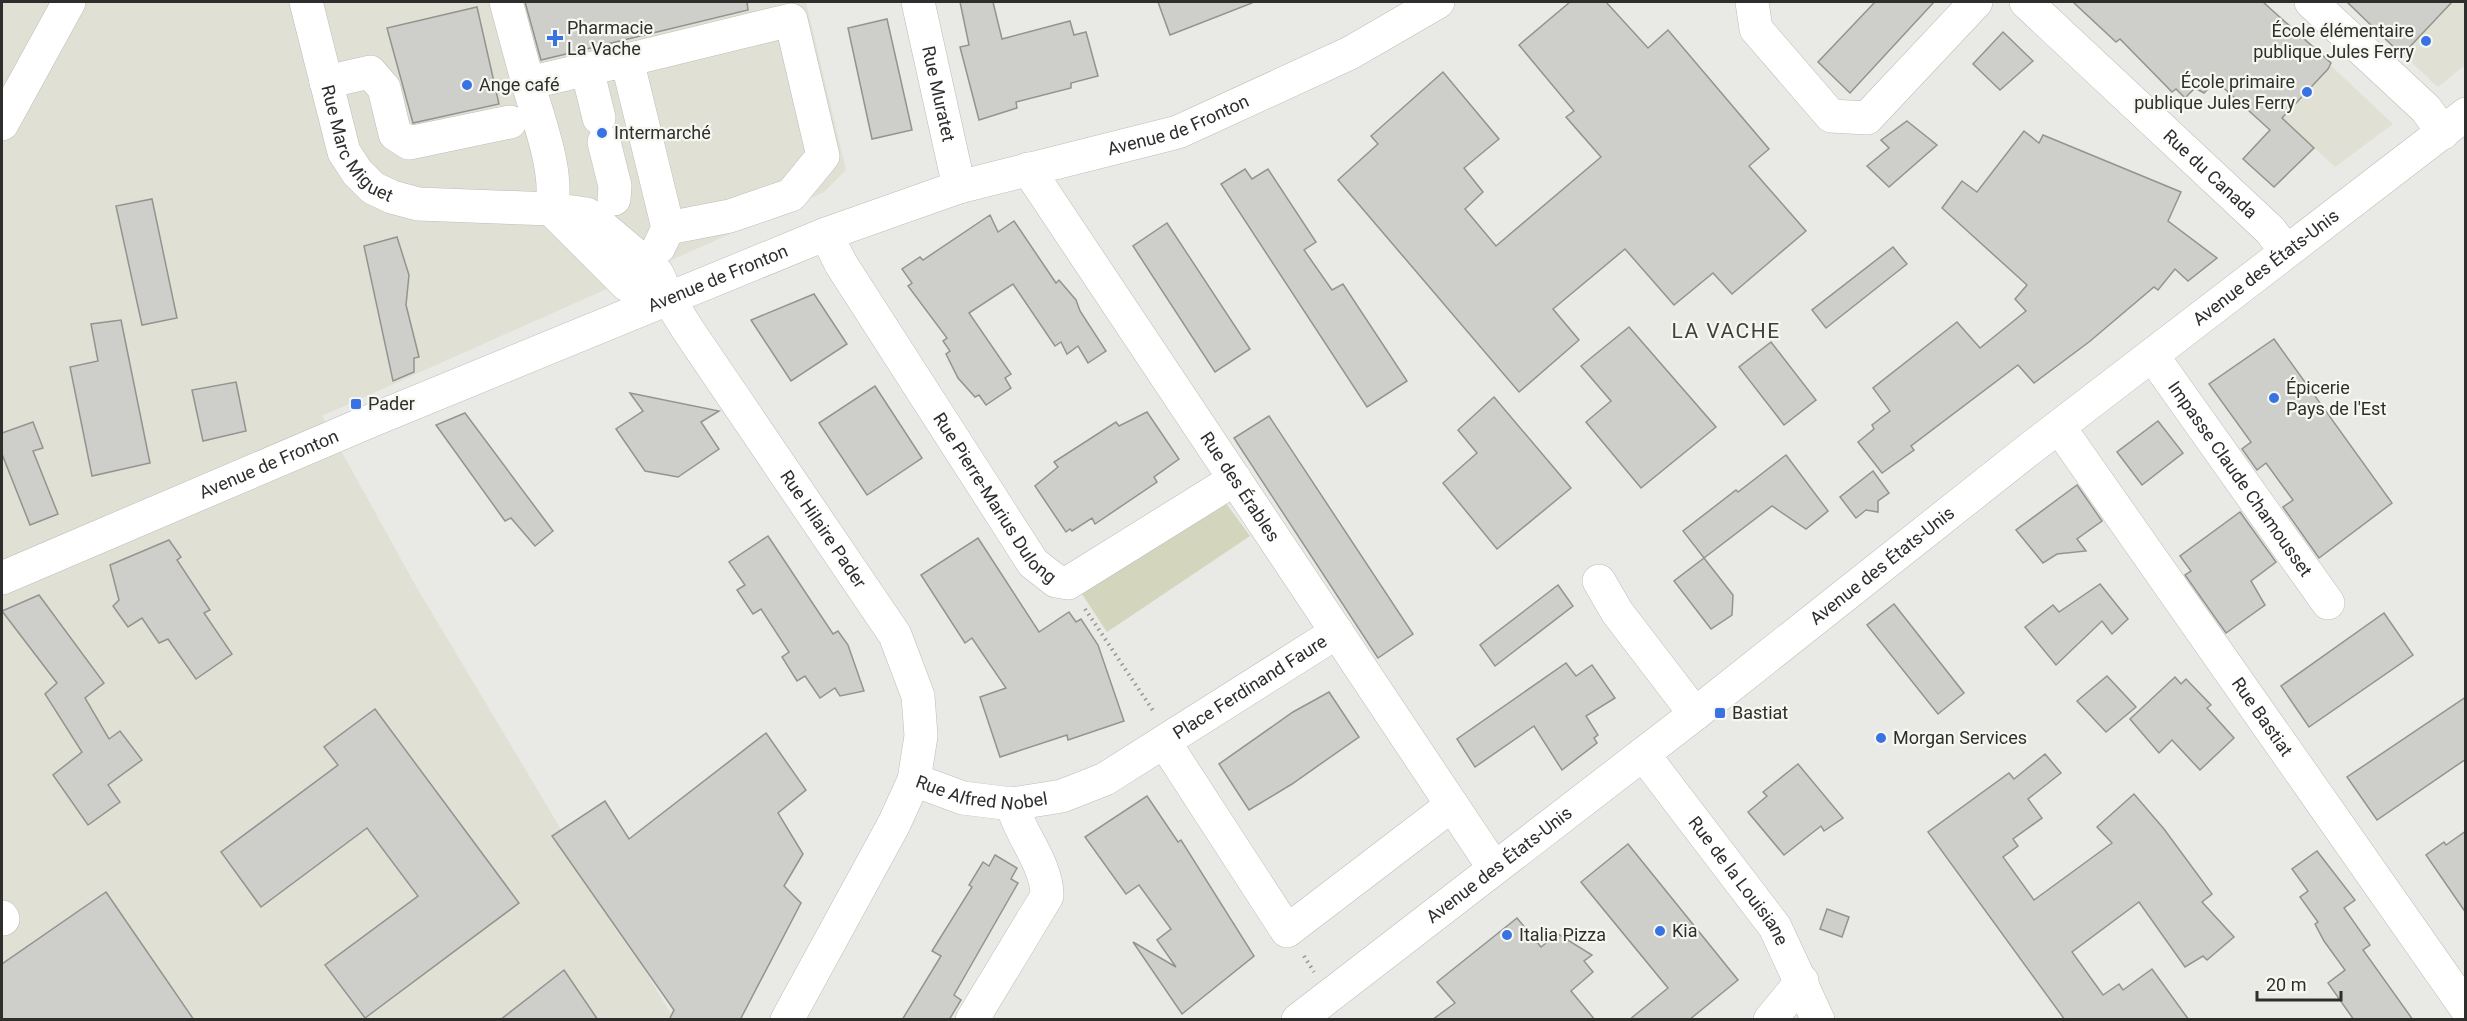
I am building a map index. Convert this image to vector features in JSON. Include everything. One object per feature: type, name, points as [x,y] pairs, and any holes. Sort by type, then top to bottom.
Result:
[{"type":"street","points":[[2,124],[69,2]]},
{"type":"street","name":"Rue Marc Miguet","points":[[306,2],[344,152],[357,172],[373,188],[418,204],[551,209]]},
{"type":"street","points":[[506,2],[553,176],[555,196],[551,209],[627,285],[662,285],[656,254],[668,228],[627,60]]},
{"type":"street","name":"Rue Muratet","points":[[918,2],[959,187]]},
{"type":"street","name":"Avenue de Fronton","points":[[2,578],[375,419],[581,336],[662,285],[826,234],[959,187],[1178,132],[1350,52],[1438,2]]},
{"type":"street","points":[[1752,2],[1755,29],[1831,116],[1867,118],[1976,2]]},
{"type":"street","name":"Rue du Canada","points":[[2026,2],[2270,230],[2286,251]]},
{"type":"street","points":[[2312,2],[2426,109],[2454,123]]},
{"type":"street","points":[[528,83],[627,60],[788,11],[823,156],[791,195],[730,216],[668,228]]},
{"type":"street","points":[[587,69],[615,186],[614,199]]},
{"type":"street","points":[[326,82],[370,72],[384,88],[395,134],[409,143],[510,122]]},
{"type":"street","name":"Avenue des États-Unis","points":[[1298,1020],[1695,714],[2058,427],[2454,123]]},
{"type":"street","name":"Rue des Érables","points":[[1028,169],[1494,868]]},
{"type":"street","name":"Rue Pierre-Marius Dulong","points":[[826,234],[841,264],[1033,563],[1056,581],[1068,583]]},
{"type":"street","name":"Rue Hilaire Pader","points":[[662,285],[895,635],[918,696],[921,736],[914,780]]},
{"type":"street","name":"Impasse Claude Chamousset","points":[[2152,355],[2328,603]]},
{"type":"street","name":"Rue Bastiat","points":[[2058,427],[2466,1008]]},
{"type":"street","points":[[1068,583],[1235,479]]},
{"type":"street","points":[[1599,581],[1617,612],[1695,714]]},
{"type":"street","name":"Place Ferdinand Faure","points":[[1165,743],[1337,632]]},
{"type":"street","points":[[1165,743],[1287,931],[1452,805]]},
{"type":"street","name":"Rue Alfred Nobel","points":[[788,1020],[894,824],[914,780],[963,798],[1012,804],[1062,796],[1106,779],[1165,743]]},
{"type":"street","name":"Rue de la Louisiane","points":[[1643,754],[1774,927],[1802,981],[1818,1020]]},
{"type":"street","points":[[972,1020],[1047,896],[1047,879],[1017,825],[1012,804]]},
{"type":"street","points":[[1770,1020],[1802,981]]},
{"type":"path","name":"Rue Pierre-Marius Dulong","points":[[1068,583],[1156,716],[1165,743]]},
{"type":"path","points":[[1287,931],[1330,995]]},
{"type":"shaded area","points":[[2,2],[806,2],[846,170],[824,192],[322,416],[413,581],[674,1019],[2,1020]]},
{"type":"shaded area","name":"École primaire publique Jules Ferry","points":[[2158,2],[2263,2],[2393,124],[2335,167]]},
{"type":"shaded area","name":"École élémentaire publique Jules Ferry","points":[[2347,2],[2465,2],[2465,65],[2438,87]]},
{"type":"green space","points":[[1225,502],[1250,536],[1107,632],[1082,594]]},
{"type":"building","points":[[525,2],[747,2],[748,10],[541,60]]},
{"type":"building","points":[[960,2],[993,2],[1002,39],[1070,21],[1074,35],[1086,32],[1098,76],[1071,83],[1071,88],[1016,102],[1017,108],[979,120],[960,47],[969,45]]},
{"type":"building","points":[[1158,2],[1252,2],[1252,3],[1170,35]]},
{"type":"building","points":[[1570,2],[1606,2],[1648,48],[1668,30],[1769,149],[1749,166],[1806,231],[1732,294],[1713,273],[1674,305],[1625,249],[1553,309],[1579,340],[1519,392],[1338,180],[1378,144],[1371,136],[1443,72],[1499,139],[1464,168],[1483,192],[1465,209],[1496,246],[1601,157],[1566,117],[1574,111],[1519,45]]},
{"type":"building","points":[[1875,2],[1934,2],[1850,93],[1818,62]]},
{"type":"building","points":[[2073,2],[2263,2],[2331,63],[2282,118],[2314,148],[2274,187],[2243,159],[2270,130],[2216,81],[2204,93],[2195,88],[2185,98],[2176,89],[2172,92],[2120,39],[2116,42]]},
{"type":"building","points":[[2347,2],[2452,2],[2402,55]]},
{"type":"building","points":[[477,7],[499,104],[413,123],[387,28]]},
{"type":"building","points":[[887,19],[912,130],[872,139],[848,28]]},
{"type":"building","points":[[2003,32],[2033,61],[2000,90],[1973,64]]},
{"type":"building","points":[[1907,121],[1937,145],[1889,187],[1867,166],[1889,148],[1881,140]]},
{"type":"building","points":[[2024,131],[2039,143],[2043,135],[2181,192],[2168,221],[2217,258],[2188,281],[2175,269],[2158,290],[2154,287],[2089,342],[2034,383],[2018,365],[1911,446],[1914,450],[1882,473],[1858,442],[1874,429],[1872,425],[1890,411],[1873,388],[1957,322],[1980,348],[2026,311],[2015,299],[2027,285],[1942,208],[1962,181],[1977,192]]},
{"type":"building","points":[[1245,169],[1252,179],[1268,169],[1316,242],[1304,250],[1332,290],[1343,284],[1407,381],[1367,407],[1221,184]]},
{"type":"building","points":[[152,199],[177,318],[142,325],[116,206]]},
{"type":"building","points":[[990,215],[998,232],[1014,221],[1056,283],[1059,280],[1076,300],[1080,311],[1106,351],[1088,363],[1078,346],[1067,354],[1061,342],[1055,346],[1013,284],[969,313],[1011,374],[1005,378],[1011,388],[986,405],[979,395],[975,397],[958,378],[946,354],[950,351],[943,341],[947,338],[908,286],[912,283],[902,269],[920,257],[923,260]]},
{"type":"building","points":[[1167,223],[1250,349],[1215,372],[1133,246]]},
{"type":"building","points":[[397,237],[409,275],[406,305],[419,357],[414,358],[414,372],[393,381],[364,246]]},
{"type":"building","points":[[1893,247],[1907,264],[1826,328],[1812,310]]},
{"type":"building","points":[[814,294],[847,344],[791,381],[751,320]]},
{"type":"building","points":[[121,320],[150,463],[92,476],[70,367],[98,361],[91,324]]},
{"type":"building","points":[[1629,327],[1716,427],[1641,488],[1586,422],[1611,401],[1581,366]]},
{"type":"building","points":[[2274,339],[2392,503],[2319,558],[2283,507],[2293,500],[2266,463],[2257,470],[2242,449],[2251,442],[2209,384]]},
{"type":"building","points":[[1771,342],[1816,400],[1784,425],[1739,367]]},
{"type":"building","points":[[236,382],[246,431],[203,441],[192,390]]},
{"type":"building","points":[[875,386],[922,458],[867,495],[819,423]]},
{"type":"building","points":[[630,393],[719,411],[701,422],[719,449],[678,477],[645,471],[616,429],[643,411]]},
{"type":"building","points":[[1494,397],[1571,488],[1497,549],[1443,483],[1477,453],[1458,430]]},
{"type":"building","points":[[1147,412],[1179,459],[1154,477],[1157,482],[1095,524],[1092,518],[1072,531],[1070,529],[1066,532],[1035,486],[1058,467],[1054,462],[1116,422],[1119,426]]},
{"type":"building","points":[[465,413],[553,531],[535,546],[511,518],[505,521],[436,425]]},
{"type":"building","points":[[1269,416],[1413,634],[1378,658],[1234,438]]},
{"type":"building","points":[[2158,421],[2183,453],[2142,485],[2117,452]]},
{"type":"building","points":[[33,422],[43,448],[33,451],[58,514],[30,525],[2,454],[2,433]]},
{"type":"building","points":[[1786,455],[1828,511],[1806,529],[1772,506],[1704,558],[1683,531]]},
{"type":"building","points":[[1873,471],[1889,493],[1878,501],[1878,512],[1866,510],[1856,518],[1840,497]]},
{"type":"building","points":[[2077,485],[2102,521],[2077,539],[2086,551],[2057,554],[2043,563],[2016,530]]},
{"type":"building","points":[[2240,512],[2276,562],[2251,581],[2265,605],[2226,633],[2185,575],[2191,571],[2180,556]]},
{"type":"building","points":[[768,536],[833,634],[838,631],[848,645],[864,691],[840,696],[835,688],[820,698],[805,676],[797,681],[782,657],[789,652],[761,609],[753,614],[737,590],[745,585],[729,562]]},
{"type":"building","points":[[978,538],[1039,632],[1069,612],[1076,622],[1081,619],[1098,645],[1124,721],[1068,740],[1067,735],[1000,757],[980,697],[1006,688],[972,638],[965,643],[921,575]]},
{"type":"building","points":[[169,540],[181,557],[177,560],[210,610],[204,613],[232,654],[196,679],[168,639],[159,643],[142,618],[128,627],[113,606],[119,600],[110,565]]},
{"type":"building","points":[[1704,558],[1733,595],[1732,615],[1711,629],[1674,581]]},
{"type":"building","points":[[2100,584],[2128,619],[2112,634],[2102,621],[2056,665],[2025,627],[2053,605],[2059,612]]},
{"type":"building","points":[[1558,585],[1573,606],[1495,666],[1480,645]]},
{"type":"building","points":[[39,595],[104,683],[85,698],[109,739],[120,731],[142,760],[108,785],[120,802],[88,825],[53,775],[82,752],[45,694],[57,683],[2,611]]},
{"type":"building","points":[[1894,604],[1964,693],[1938,714],[1867,625]]},
{"type":"building","points":[[2384,613],[2413,655],[2309,727],[2281,686]]},
{"type":"building","points":[[1566,663],[1576,676],[1592,665],[1615,698],[1586,716],[1598,735],[1594,738],[1597,743],[1562,770],[1534,726],[1475,767],[1457,739]]},
{"type":"building","points":[[2107,676],[2136,707],[2106,732],[2077,701]]},
{"type":"building","points":[[2175,677],[2181,684],[2186,679],[2211,705],[2207,708],[2234,738],[2200,770],[2172,740],[2159,753],[2130,719]]},
{"type":"building","points":[[1329,692],[1359,737],[1292,784],[1249,810],[1219,764],[1293,712]]},
{"type":"building","points":[[2466,697],[2466,759],[2377,820],[2347,777]]},
{"type":"building","points":[[375,709],[519,903],[365,1018],[325,965],[418,896],[367,828],[261,907],[221,852],[338,765],[324,747]]},
{"type":"building","points":[[766,733],[806,790],[778,813],[803,854],[784,886],[801,903],[740,1020],[669,1020],[674,1010],[552,836],[605,801],[629,839]]},
{"type":"building","points":[[2045,754],[2061,773],[2028,799],[2042,818],[2013,839],[2018,846],[2003,857],[2034,900],[2112,843],[2097,827],[2134,794],[2164,829],[2212,894],[2202,902],[2234,937],[2207,960],[2203,956],[2185,967],[2139,902],[2072,952],[2103,995],[2119,984],[2123,990],[2152,969],[2189,1020],[2065,1020],[1928,832],[2009,773],[2014,779]]},
{"type":"building","points":[[1798,764],[1843,818],[1824,831],[1821,826],[1784,855],[1748,812],[1767,796],[1763,792]]},
{"type":"building","points":[[1147,796],[1178,842],[1181,840],[1254,956],[1182,1014],[1133,942],[1176,967],[1157,940],[1171,929],[1139,885],[1126,894],[1085,837]]},
{"type":"building","points":[[2466,831],[2466,913],[2426,855],[2444,842],[2446,845]]},
{"type":"building","name":"Kia","points":[[1628,844],[1738,980],[1689,1020],[1629,1020],[1668,988],[1581,882]]},
{"type":"building","points":[[2317,851],[2355,900],[2344,908],[2370,945],[2363,950],[2413,1020],[2354,1020],[2328,983],[2345,970],[2324,941],[2315,924],[2318,922],[2300,897],[2308,891],[2292,869]]},
{"type":"building","points":[[995,855],[1017,868],[1011,879],[1018,883],[954,995],[961,1000],[949,1020],[902,1020],[941,956],[932,951],[972,887],[969,885],[983,862],[989,866]]},
{"type":"building","points":[[106,892],[194,1020],[2,1020],[2,964]]},
{"type":"building","points":[[1827,909],[1849,917],[1842,937],[1820,929]]},
{"type":"building","points":[[1517,918],[1541,947],[1558,934],[1592,955],[1584,961],[1593,972],[1571,991],[1595,1020],[1432,1020],[1455,1003],[1437,982]]},
{"type":"building","points":[[564,970],[598,1020],[500,1020]]},
{"type":"place","name":"Pharmacie La Vache","points":[[555,38]]},
{"type":"place","name":"École élémentaire publique Jules Ferry","points":[[2426,41]]},
{"type":"place","name":"Ange café","points":[[467,85]]},
{"type":"place","name":"École primaire publique Jules Ferry","points":[[2307,92]]},
{"type":"place","name":"Intermarché","points":[[602,133]]},
{"type":"place","name":"Épicerie Pays de l'Est","points":[[2274,398]]},
{"type":"place","name":"Pader","points":[[356,404]]},
{"type":"place","name":"Bastiat","points":[[1720,713]]},
{"type":"place","name":"Morgan Services","points":[[1881,738]]},
{"type":"place","name":"Kia","points":[[1660,931]]},
{"type":"place","name":"Italia Pizza","points":[[1507,935]]},
{"type":"district","name":"LA VACHE","points":[[1726,331]]}]
